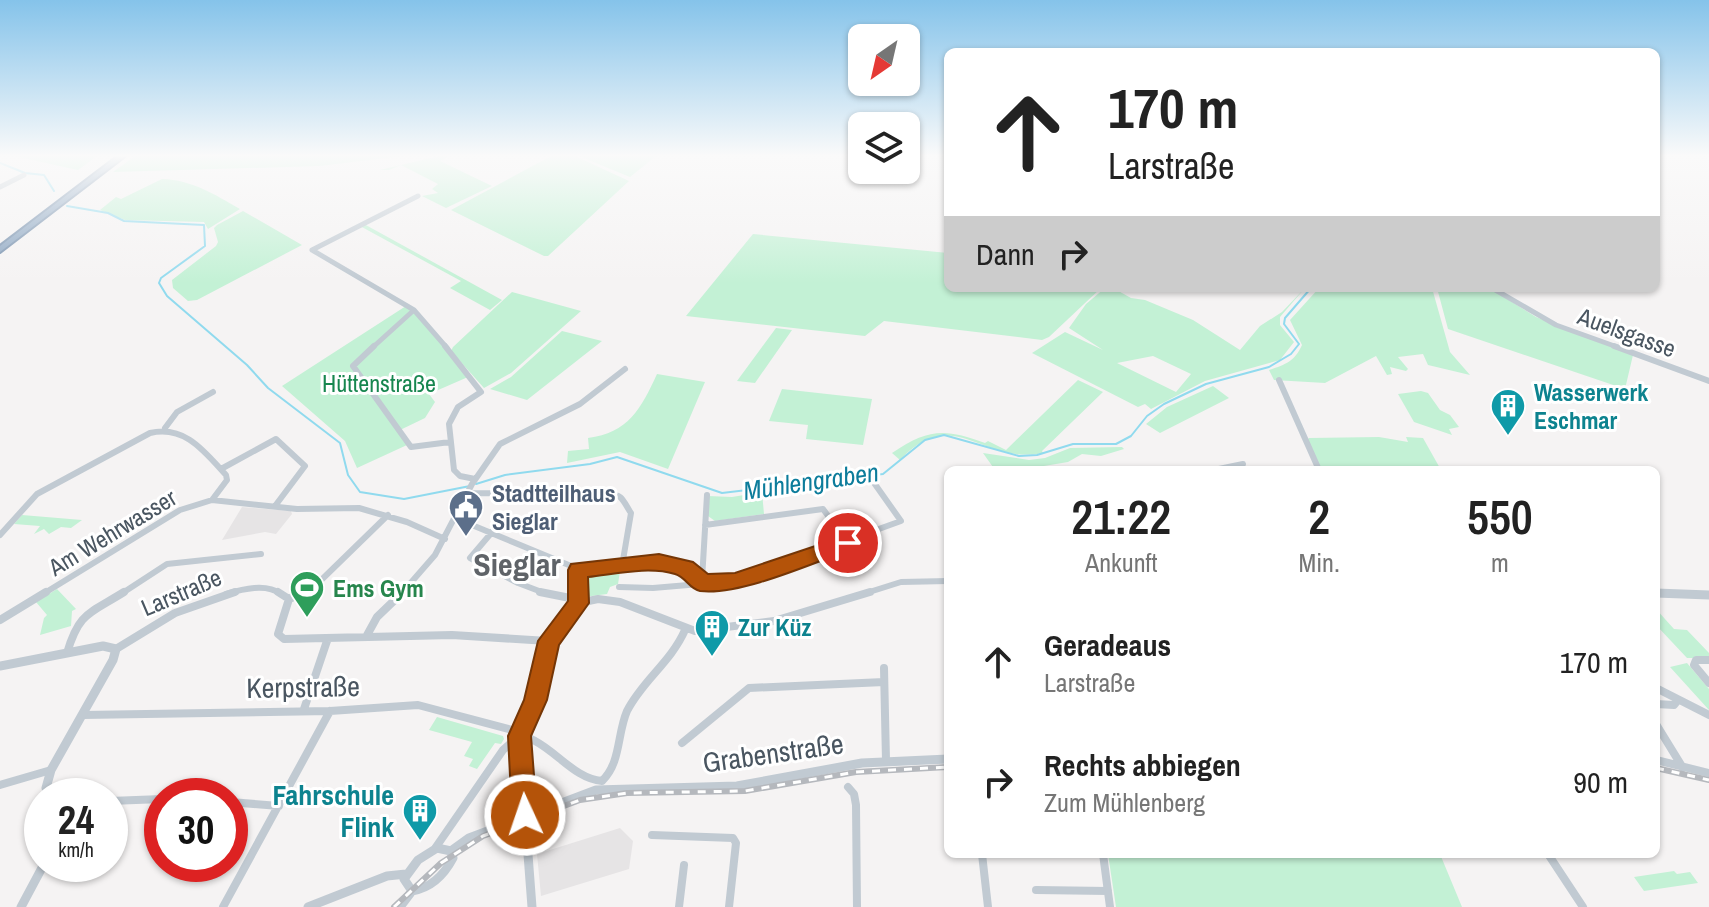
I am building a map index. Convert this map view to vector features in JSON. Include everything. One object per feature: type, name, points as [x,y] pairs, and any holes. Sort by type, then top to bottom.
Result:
[{"type":"highway","points":[[0,247],[62,198]]},
{"type":"highway","points":[[0,247],[65,198]]},
{"type":"street","points":[[413,198],[312,250],[414,310],[481,392],[458,407],[451,416],[450,442],[454,470],[471,486],[503,495],[594,490],[612,493],[625,502],[631,513],[622,566]]},
{"type":"street","name":"Auelsgasse","points":[[1499,292],[1556,325],[1709,381]]},
{"type":"street","points":[[414,310],[353,366],[411,447],[450,442]]},
{"type":"street","points":[[366,637],[377,617],[417,578],[445,539],[471,486],[503,442],[580,404],[625,369]]},
{"type":"street","points":[[1279,380],[1317,466]]},
{"type":"street","points":[[165,428],[174,413],[213,392]]},
{"type":"street","points":[[0,535],[37,494],[150,433],[165,428],[182,433],[221,469],[227,480],[212,500]]},
{"type":"street","points":[[221,469],[270,439],[276,439],[305,466],[275,506]]},
{"type":"street","points":[[1233,466],[1243,464]]},
{"type":"street","points":[[619,587],[653,588],[701,581],[740,580],[848,543],[901,521],[872,480]]},
{"type":"street","points":[[701,581],[707,495]]},
{"type":"street","name":"Am Wehrwasser","points":[[0,620],[180,510],[212,500],[297,509],[359,508],[388,515],[445,539]]},
{"type":"street","points":[[705,525],[823,509],[848,543]]},
{"type":"street","points":[[388,515],[312,589],[289,599],[278,634],[281,638],[492,636],[548,641]]},
{"type":"street","points":[[455,518],[493,531],[578,570],[673,564],[689,570],[701,581]]},
{"type":"street","points":[[493,531],[470,558],[526,589],[546,596],[570,598]]},
{"type":"street","points":[[67,653],[75,626],[81,619],[167,564],[261,554]]},
{"type":"street","points":[[578,570],[579,603]]},
{"type":"street","points":[[412,891],[405,884],[406,874],[436,847],[503,750],[519,736],[536,700],[548,641],[579,603],[593,599],[614,602],[662,616],[685,630],[734,628],[774,621],[901,582],[944,581]]},
{"type":"street","name":"Larstraße","points":[[51,770],[116,649],[139,631],[238,589],[275,589],[289,599]]},
{"type":"street","points":[[1660,593],[1707,595]]},
{"type":"street","points":[[519,736],[533,739],[589,780],[602,781],[609,777],[627,710],[678,648],[685,630]]},
{"type":"street","points":[[304,709],[328,638]]},
{"type":"street","points":[[0,666],[103,646],[116,649]]},
{"type":"street","points":[[1709,660],[1696,660],[1694,665],[1709,683]]},
{"type":"street","points":[[884,668],[886,761]]},
{"type":"street","points":[[682,743],[749,688],[884,682]]},
{"type":"street","points":[[1660,690],[1709,715]]},
{"type":"street","points":[[1660,704],[1674,705],[1678,700]]},
{"type":"street","name":"Kerpstraße","points":[[83,715],[304,709],[330,711],[426,706],[512,730],[519,736]]},
{"type":"street","points":[[223,907],[330,711]]},
{"type":"street","points":[[1660,731],[1683,768]]},
{"type":"street","points":[[519,736],[532,907]]},
{"type":"street","name":"Grabenstraße","points":[[451,851],[469,838],[525,815],[603,789],[737,786],[886,761],[944,759]]},
{"type":"street","points":[[1660,761],[1709,773]]},
{"type":"street","points":[[0,785],[51,770]]},
{"type":"street","points":[[49,778],[51,770]]},
{"type":"street","points":[[848,787],[854,794],[856,805],[857,907]]},
{"type":"street","points":[[248,803],[279,806]]},
{"type":"street","points":[[652,835],[733,838],[736,843],[729,907]]},
{"type":"street","points":[[400,907],[412,891],[426,888],[447,870],[453,858],[451,851],[442,846],[436,847]]},
{"type":"street","points":[[982,858],[988,907]]},
{"type":"street","points":[[1104,858],[1110,907]]},
{"type":"street","points":[[1551,858],[1583,907]]},
{"type":"street","points":[[679,907],[684,865]]},
{"type":"street","points":[[308,907],[387,876],[406,874]]},
{"type":"street","points":[[21,907],[34,882]]},
{"type":"street","points":[[1036,890],[1108,891]]},
{"type":"shaded area","points":[[242,507],[291,511],[292,514],[276,534],[265,532],[222,540]]},
{"type":"shaded area","points":[[620,828],[633,841],[629,869],[541,896],[537,854]]},
{"type":"green space","points":[[114,198],[221,198],[240,209],[208,229],[204,222],[125,220],[100,210]]},
{"type":"green space","points":[[427,198],[466,198],[446,208]]},
{"type":"green space","points":[[473,198],[610,198],[548,256],[451,210]]},
{"type":"green space","points":[[243,211],[302,245],[197,300],[188,301],[173,288],[172,280],[216,246],[218,242],[214,228],[217,225]]},
{"type":"green space","points":[[364,224],[502,300],[490,310],[450,288],[461,281],[360,226]]},
{"type":"green space","points":[[753,234],[944,253],[944,292],[1097,292],[1042,340],[884,321],[865,336],[686,316]]},
{"type":"green space","points":[[512,292],[581,311],[511,373],[484,388],[451,351]]},
{"type":"green space","points":[[1100,292],[1120,292],[1193,320],[1240,350],[1260,326],[1282,312],[1302,292],[1280,317],[1280,325],[1294,342],[1280,360],[1205,381],[1151,409],[1145,404],[1138,407],[1032,353],[1065,332],[1103,350],[1069,328],[1086,304]],"holes":[[[1153,356],[1191,374],[1176,392],[1117,363]]]},
{"type":"green space","points":[[1315,292],[1433,292],[1450,352],[1470,375],[1428,365],[1423,354],[1398,357],[1408,369],[1390,367],[1392,374],[1387,375],[1376,356],[1325,383],[1274,380],[1269,370],[1289,362],[1302,345],[1290,320]]},
{"type":"green space","points":[[1438,292],[1496,292],[1536,317],[1633,355],[1625,389],[1448,329]]},
{"type":"green space","name":"Hüttenstraße","points":[[406,306],[417,314],[468,377],[429,394],[435,402],[425,418],[398,431],[407,445],[357,468],[345,441],[282,386]]},
{"type":"green space","points":[[776,328],[792,330],[755,383],[737,381]]},
{"type":"green space","points":[[562,331],[602,341],[527,400],[490,389],[511,377]]},
{"type":"green space","points":[[657,374],[705,382],[668,469],[620,452],[567,463],[568,451],[589,449],[588,438],[613,431],[632,417]]},
{"type":"green space","points":[[1078,380],[1103,392],[1043,453],[1002,451],[953,436],[936,437],[919,444],[900,460],[892,453],[916,439],[937,433],[958,435],[985,443],[988,441],[1006,450]]},
{"type":"green space","points":[[1213,386],[1229,398],[1160,433],[1146,424],[1167,407]]},
{"type":"green space","points":[[782,389],[872,399],[863,445],[806,439],[808,425],[769,421]]},
{"type":"green space","points":[[1428,393],[1440,410],[1450,415],[1459,427],[1449,429],[1452,435],[1414,422],[1398,394]]},
{"type":"green space","points":[[1379,437],[1408,442],[1406,437],[1423,438],[1439,466],[1318,466],[1307,440]]},
{"type":"green space","points":[[1070,448],[1124,449],[1101,456],[1082,454],[1068,462],[1044,466],[992,466],[983,453],[1029,460],[1045,458]]},
{"type":"green space","points":[[762,492],[764,514],[715,521],[708,516],[708,496],[732,497]]},
{"type":"green space","points":[[22,515],[82,520],[71,528],[61,527],[49,534],[44,529],[34,534],[40,526],[14,524]]},
{"type":"green space","points":[[620,571],[618,584],[610,587],[607,594],[584,597],[586,573]]},
{"type":"green space","points":[[57,589],[76,609],[72,611],[71,626],[40,635],[47,615],[36,602]]},
{"type":"green space","points":[[1660,613],[1674,629],[1687,630],[1709,653],[1709,658],[1687,658],[1660,629]]},
{"type":"green space","points":[[1687,663],[1709,689],[1709,710],[1670,667]]},
{"type":"green space","points":[[437,717],[503,736],[504,739],[501,744],[495,743],[477,769],[469,766],[473,759],[464,756],[472,742],[429,730]]},
{"type":"green space","points":[[1109,858],[1442,858],[1462,907],[1116,907]]},
{"type":"green space","points":[[1674,871],[1677,874],[1690,872],[1698,883],[1644,891],[1634,877]]},
{"type":"waterway","name":"Mühlengraben","points":[[67,206],[108,213],[124,221],[204,225],[205,246],[161,278],[159,283],[167,296],[247,365],[268,388],[340,443],[348,475],[360,492],[404,499],[470,486]]},
{"type":"waterway","name":"Mühlengraben","points":[[476,484],[505,475],[590,464],[617,457],[722,493],[883,474],[925,440],[944,435],[1019,456],[1037,455],[1073,444],[1116,444],[1131,436],[1147,416],[1164,404],[1206,384],[1269,367],[1291,354],[1299,344],[1284,324],[1285,318],[1308,292]]},
{"type":"railway","points":[[394,907],[441,863],[483,836],[580,800],[627,793],[745,791],[856,772],[944,767]]},
{"type":"railway","points":[[1660,769],[1709,780]]},
{"type":"place","name":"Wasserwerk Eschmar","points":[[1508,437]]},
{"type":"place","name":"Stadtteilhaus Sieglar","points":[[466,538]]},
{"type":"place","name":"Ems Gym","points":[[307,619]]},
{"type":"place","name":"Zur Küz","points":[[712,658]]},
{"type":"place","name":"Fahrschule Flink","points":[[420,842]]},
{"type":"district","name":"Sieglar","points":[[517,564]]},
{"type":"route","points":[[525,815],[519,736],[536,700],[548,641],[579,603],[578,570],[659,562],[685,568],[702,580],[699,582],[735,581],[848,543]]}]
